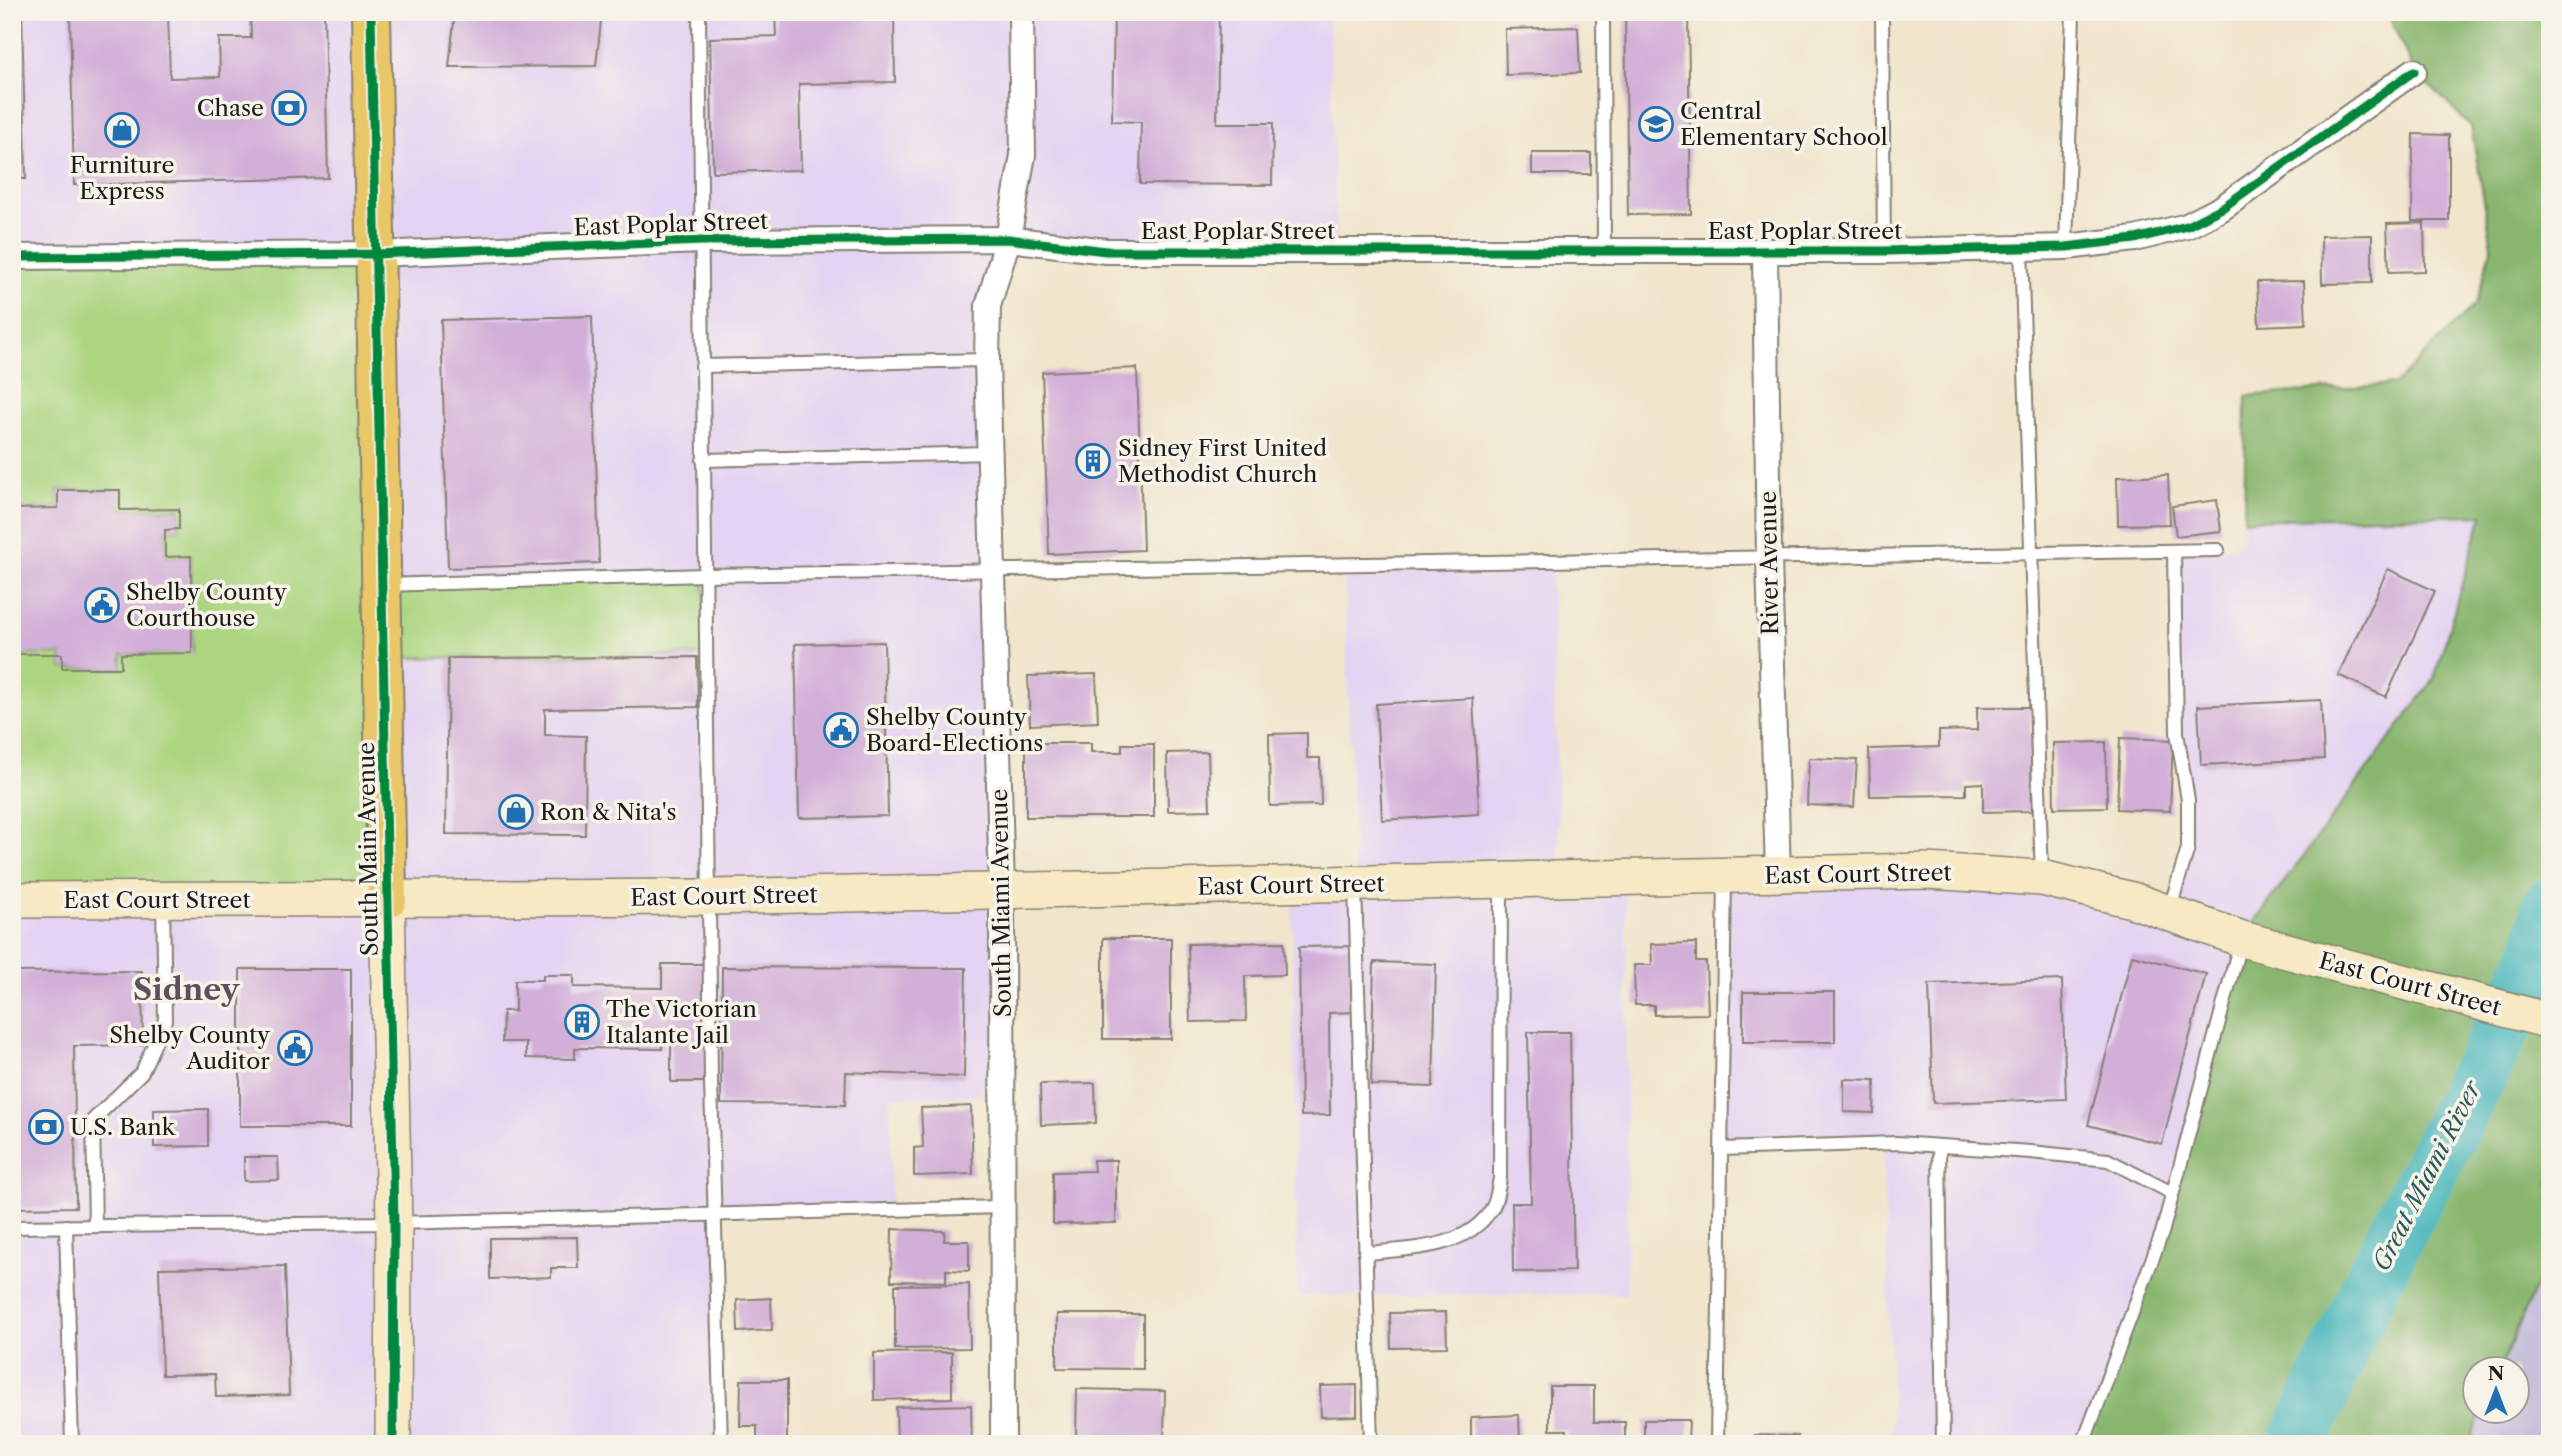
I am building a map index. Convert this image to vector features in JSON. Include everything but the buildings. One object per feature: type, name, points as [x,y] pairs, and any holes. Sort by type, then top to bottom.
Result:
[{"type":"main road","name":"South Main Avenue","points":[[371,12],[374,254],[384,584],[394,1223],[393,1444]]},
{"type":"main road","name":"East Court Street","points":[[12,900],[709,897],[1927,871],[2042,878],[2132,900],[2242,939],[2550,1021]]},
{"type":"street","name":"South Miami Avenue","points":[[1003,1444],[1002,891],[987,360],[988,306],[1008,239],[1023,155],[1021,12]]},
{"type":"street","name":"East Poplar Street","points":[[12,257],[374,254],[702,241],[1008,239],[1106,251],[1884,251],[2066,247],[2135,239],[2187,226],[2222,208],[2414,71]]},
{"type":"street","name":"River Avenue","points":[[1765,251],[1769,559],[1778,875]]},
{"type":"lane","points":[[699,12],[709,897],[722,1444]]},
{"type":"lane","points":[[1603,12],[1604,251]]},
{"type":"lane","points":[[1882,12],[1884,251]]},
{"type":"lane","points":[[2066,247],[2073,12]]},
{"type":"lane","points":[[2021,248],[2042,878]]},
{"type":"lane","points":[[702,366],[987,360]]},
{"type":"lane","points":[[703,460],[990,453]]},
{"type":"lane","points":[[384,584],[704,575],[2218,550]]},
{"type":"lane","points":[[2168,913],[2188,848],[2188,800],[2177,733],[2174,551]]},
{"type":"lane","points":[[1717,1444],[1725,876]]},
{"type":"lane","points":[[1365,1253],[1423,1247],[1464,1236],[1492,1209],[1500,1178],[1501,881]]},
{"type":"lane","points":[[1355,884],[1371,1444]]},
{"type":"lane","points":[[96,1226],[93,1120],[142,1072],[165,1020],[163,900]]},
{"type":"lane","points":[[2083,1444],[2162,1233],[2242,939]]},
{"type":"lane","points":[[1721,1149],[1897,1143],[2108,1160],[2172,1193]]},
{"type":"lane","points":[[1939,1146],[1943,1444]]},
{"type":"lane","points":[[12,1227],[394,1223],[1003,1207]]},
{"type":"lane","points":[[66,1226],[72,1444]]},
{"type":"shaded area","points":[[12,12],[1329,12],[1337,250],[1008,239],[988,306],[1002,1096],[891,1097],[891,1211],[716,1214],[721,1444],[12,1444],[12,900],[385,658],[705,655],[384,585],[12,257]]},
{"type":"shaded area","points":[[2482,514],[2434,679],[2242,939],[2162,1233],[2083,1444],[1893,1444],[1883,1144],[1721,1149],[1725,876],[1927,871],[2168,913],[2188,848],[2177,733],[2174,551],[2218,550],[2242,543],[2244,520]]},
{"type":"shaded area","points":[[1551,562],[1560,879],[1626,878],[1627,1294],[1297,1296],[1292,885],[1355,884],[1344,566]]},
{"type":"shaded area","points":[[2550,1253],[2550,1444],[2468,1444],[2476,1424],[2530,1424],[2530,1354],[2506,1354]]},
{"type":"green space","points":[[2387,12],[2550,12],[2550,1253],[2506,1354],[2460,1354],[2460,1424],[2476,1424],[2468,1444],[2083,1444],[2162,1233],[2242,939],[2434,679],[2482,515],[2244,520],[2246,396],[2395,384],[2476,303],[2492,246],[2471,126],[2414,71]]},
{"type":"green space","points":[[375,254],[384,584],[704,575],[705,655],[385,658],[387,899],[12,900],[12,654],[62,654],[62,668],[121,668],[121,654],[192,652],[191,556],[165,557],[165,530],[179,529],[179,509],[120,510],[119,490],[58,490],[58,508],[12,509],[12,257]]},
{"type":"waterway","name":"Great Miami River","points":[[2297,1444],[2380,1266],[2541,953],[2550,907]]},
{"type":"cycle path","points":[[371,12],[394,1223],[393,1444]]},
{"type":"cycle path","points":[[12,257],[375,254],[702,241],[1008,239],[1106,251],[1884,251],[2066,247],[2135,239],[2187,226],[2222,208],[2414,71]]},
{"type":"place","name":"Chase","points":[[289,108]]},
{"type":"place","name":"Central Elementary School","points":[[1656,124]]},
{"type":"place","name":"Furniture Express","points":[[122,130]]},
{"type":"place","name":"Sidney First United Methodist Church","points":[[1093,461]]},
{"type":"place","name":"Shelby County Courthouse","points":[[102,605]]},
{"type":"place","name":"Shelby County Board-Elections","points":[[841,730]]},
{"type":"place","name":"Ron & Nita's","points":[[516,812]]},
{"type":"place","name":"The Victorian Italante Jail","points":[[582,1022]]},
{"type":"place","name":"Shelby County Auditor","points":[[295,1048]]},
{"type":"place","name":"U.S. Bank","points":[[46,1127]]},
{"type":"district","name":"Sidney","points":[[186,990]]}]
